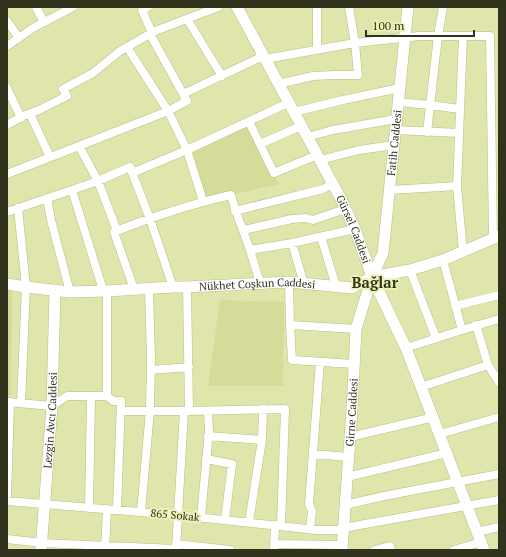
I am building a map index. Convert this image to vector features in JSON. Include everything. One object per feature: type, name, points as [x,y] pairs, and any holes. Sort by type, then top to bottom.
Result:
[{"type":"street","points":[[36,7],[44,22]]},
{"type":"street","points":[[7,125],[67,96],[62,89],[93,73],[127,47],[151,34],[218,7]]},
{"type":"street","name":"Gürsel Caddesi","points":[[237,7],[332,184],[354,229],[372,277],[406,348],[422,387],[481,541]]},
{"type":"street","points":[[317,7],[317,50]]},
{"type":"street","points":[[278,84],[313,76],[358,75],[349,7]]},
{"type":"street","name":"Fatih Caddesi","points":[[372,277],[384,253],[408,7]]},
{"type":"street","points":[[427,132],[438,36],[443,7]]},
{"type":"street","points":[[7,46],[68,8]]},
{"type":"street","points":[[7,174],[168,111],[187,101],[151,34],[143,8]]},
{"type":"street","points":[[187,19],[222,76]]},
{"type":"street","points":[[7,21],[19,38]]},
{"type":"street","points":[[183,94],[264,58],[419,36],[499,36]]},
{"type":"street","points":[[463,36],[457,186],[463,252]]},
{"type":"street","points":[[490,36],[496,237]]},
{"type":"street","points":[[127,47],[168,111],[187,150],[204,201]]},
{"type":"street","points":[[7,88],[21,118]]},
{"type":"street","points":[[132,173],[249,122],[291,107],[343,100],[400,88]]},
{"type":"street","points":[[398,102],[430,104],[460,109]]},
{"type":"street","points":[[30,114],[50,158]]},
{"type":"street","points":[[307,137],[333,130],[396,119]]},
{"type":"street","points":[[249,122],[274,173],[318,158],[394,145]]},
{"type":"street","points":[[260,144],[301,126]]},
{"type":"street","points":[[395,130],[459,133]]},
{"type":"street","points":[[79,146],[98,181],[117,231]]},
{"type":"street","points":[[7,212],[98,181],[130,167],[150,219],[173,287]]},
{"type":"street","points":[[235,211],[322,189],[332,184]]},
{"type":"street","points":[[390,190],[457,186]]},
{"type":"street","points":[[72,190],[105,290],[107,396]]},
{"type":"street","points":[[134,289],[114,232],[204,201],[230,195],[235,211],[244,230],[260,283]]},
{"type":"street","points":[[47,198],[51,220],[70,292]]},
{"type":"street","points":[[18,208],[26,287],[21,403]]},
{"type":"street","points":[[244,230],[292,219],[306,218],[313,220],[345,210]]},
{"type":"street","points":[[250,250],[292,243],[354,229]]},
{"type":"street","points":[[321,236],[336,286]]},
{"type":"street","name":"Nükhet Coşkun Caddesi","points":[[7,284],[70,292],[289,282],[352,288],[372,277],[410,270],[442,260],[496,237]]},
{"type":"street","points":[[292,243],[304,284]]},
{"type":"street","points":[[442,260],[462,330]]},
{"type":"street","points":[[410,270],[436,338]]},
{"type":"street","name":"Girne Caddesi","points":[[342,547],[356,329],[372,277]]},
{"type":"street","points":[[289,282],[292,360],[354,364]]},
{"type":"street","points":[[176,548],[177,515],[189,367],[187,287]]},
{"type":"street","points":[[141,512],[150,411],[151,370],[149,288]]},
{"type":"street","name":"Lezgin Avcı Caddesi","points":[[41,547],[52,406],[55,290]]},
{"type":"street","points":[[455,306],[499,295]]},
{"type":"street","points":[[406,348],[499,319]]},
{"type":"street","points":[[290,325],[356,329]]},
{"type":"street","points":[[476,325],[488,364],[499,382]]},
{"type":"street","points":[[310,529],[312,511],[309,504],[320,362]]},
{"type":"street","points":[[422,387],[488,364]]},
{"type":"street","points":[[151,370],[189,367]]},
{"type":"street","points":[[7,495],[9,402],[52,406],[67,396],[107,396],[113,401],[121,401],[117,510]]},
{"type":"street","points":[[89,508],[91,396]]},
{"type":"street","points":[[249,522],[262,440],[263,409]]},
{"type":"street","points":[[121,411],[285,409],[278,526],[274,547],[342,547]]},
{"type":"street","points":[[201,517],[208,436],[208,410]]},
{"type":"street","points":[[350,437],[434,417]]},
{"type":"street","points":[[440,434],[499,417]]},
{"type":"street","points":[[208,436],[262,440]]},
{"type":"street","points":[[347,477],[447,453]]},
{"type":"street","points":[[313,454],[348,457]]},
{"type":"street","points":[[206,459],[232,464],[225,520]]},
{"type":"street","points":[[345,505],[458,481],[499,474]]},
{"type":"street","name":"865 Sokak","points":[[7,502],[201,517],[310,529],[343,529],[499,500]]},
{"type":"street","points":[[105,548],[107,509]]},
{"type":"street","points":[[454,550],[481,541],[499,526]]},
{"type":"street","points":[[7,539],[41,547],[230,550]]},
{"type":"street","points":[[375,550],[390,546],[391,550]]},
{"type":"shaded area","points":[[248,124],[279,184],[205,201],[190,151]]},
{"type":"shaded area","points":[[7,290],[12,290],[11,395],[7,395]]},
{"type":"shaded area","points":[[220,300],[284,302],[283,386],[208,386]]},
{"type":"district","name":"Bağlar","points":[[375,283]]}]
